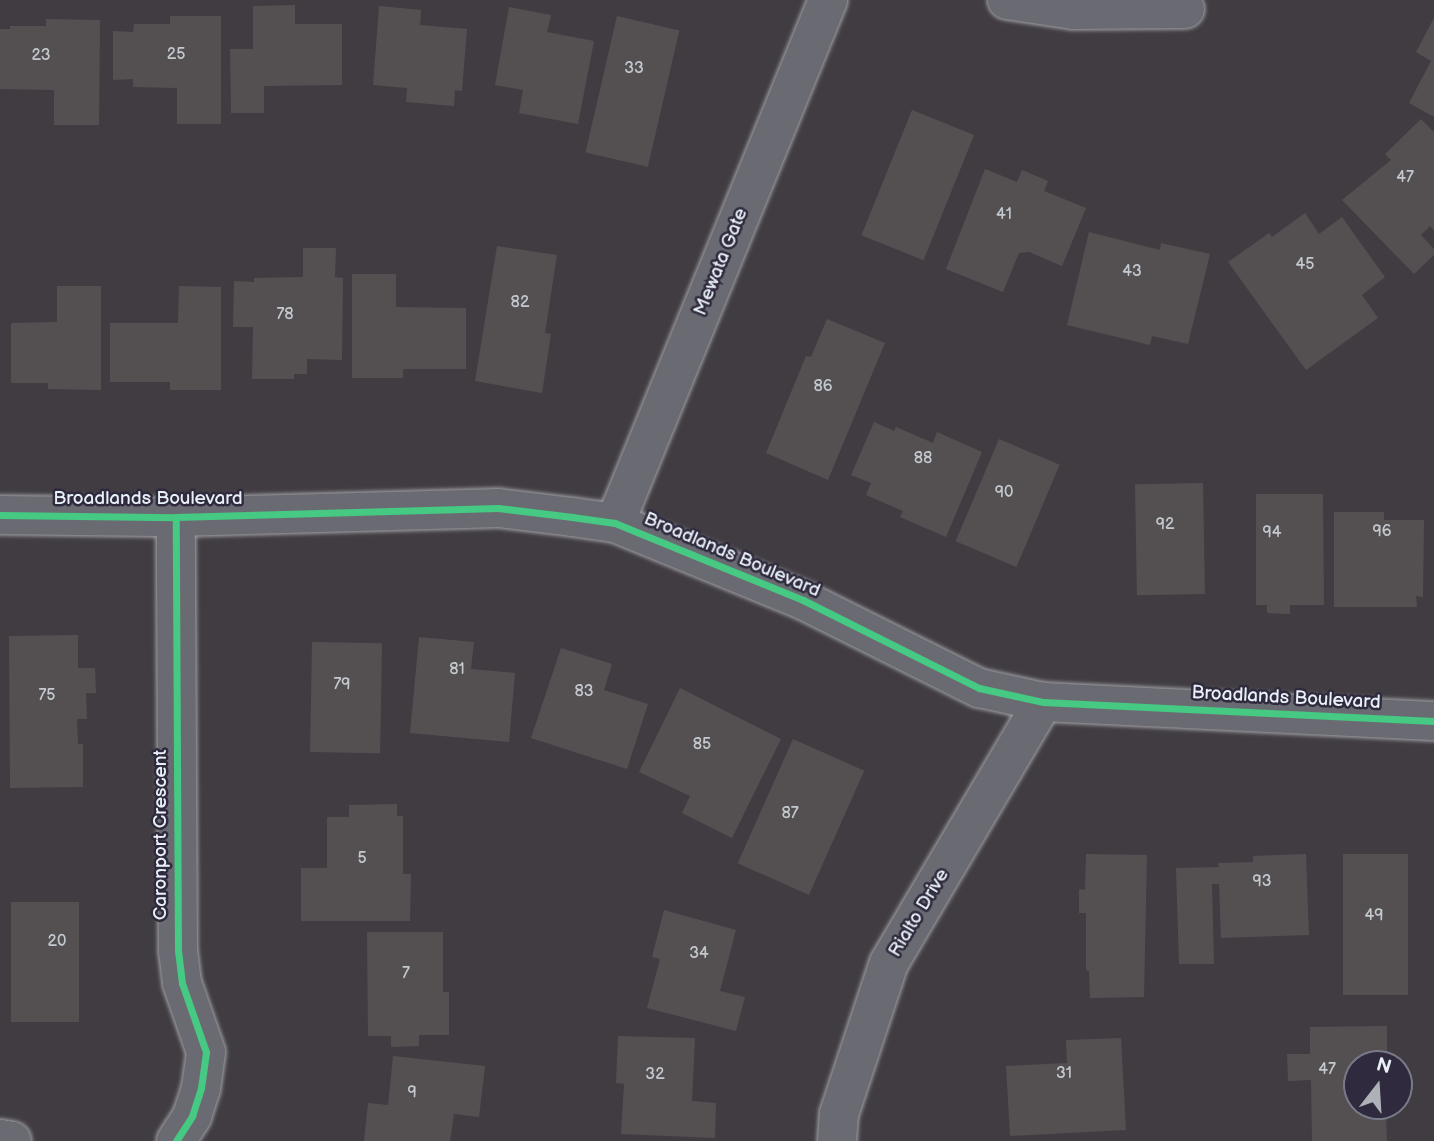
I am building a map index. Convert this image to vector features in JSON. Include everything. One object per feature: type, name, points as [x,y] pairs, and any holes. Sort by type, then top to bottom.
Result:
[{"type":"street","name":"Mewata Gate","points":[[615,523],[828,0]]},
{"type":"street","points":[[1007,0],[1073,10],[1185,9]]},
{"type":"street","name":"Broadlands Boulevard","points":[[0,515],[176,517],[498,508],[615,523],[803,600],[979,688],[1044,702],[1434,721]]},
{"type":"street","name":"Caronport Crescent","points":[[176,517],[178,951],[182,983],[206,1052],[201,1088],[192,1116],[176,1141]]},
{"type":"street","name":"Rialto Drive","points":[[837,1141],[839,1114],[889,963],[1044,702]]},
{"type":"street","points":[[0,1139],[12,1141]]},
{"type":"building","points":[[295,5],[295,24],[342,24],[342,85],[264,86],[264,113],[231,113],[230,49],[253,49],[253,6]]},
{"type":"building","points":[[379,6],[421,10],[420,25],[467,29],[462,91],[455,90],[454,106],[406,102],[407,88],[373,85]]},
{"type":"building","points":[[509,7],[551,15],[547,32],[594,41],[578,124],[519,113],[523,90],[495,85]]},
{"type":"building","points":[[170,16],[221,16],[221,124],[177,124],[177,88],[133,87],[133,79],[113,80],[113,31],[133,32],[134,24],[170,24]]},
{"type":"building","points":[[617,16],[679,30],[648,167],[586,152]]},
{"type":"building","points":[[1434,18],[1434,117],[1409,103],[1431,61],[1416,52]]},
{"type":"building","points":[[46,19],[100,20],[99,125],[54,125],[54,90],[0,89],[0,29],[10,29],[10,26],[46,26]]},
{"type":"building","points":[[912,110],[974,135],[924,260],[861,235]]},
{"type":"building","points":[[1421,119],[1434,132],[1434,231],[1430,226],[1421,235],[1434,249],[1434,255],[1414,274],[1342,200],[1391,160],[1385,154]]},
{"type":"building","points":[[985,169],[1017,182],[1022,170],[1048,181],[1044,191],[1086,208],[1062,266],[1029,252],[1019,253],[1003,292],[946,269]]},
{"type":"building","points":[[1305,213],[1319,234],[1342,217],[1385,277],[1362,295],[1378,318],[1306,370],[1228,262],[1269,233],[1272,237]]},
{"type":"building","points":[[1089,232],[1160,250],[1161,243],[1210,254],[1188,344],[1152,336],[1150,345],[1067,325]]},
{"type":"building","points":[[497,246],[557,255],[545,333],[551,334],[542,393],[475,381]]},
{"type":"building","points":[[303,248],[336,248],[335,277],[343,278],[342,360],[307,359],[307,374],[294,374],[294,379],[252,379],[253,327],[233,327],[234,281],[254,282],[254,278],[303,277]]},
{"type":"building","points":[[352,274],[396,274],[396,307],[466,308],[466,369],[403,369],[403,378],[352,378]]},
{"type":"building","points":[[57,286],[101,286],[101,390],[48,389],[48,383],[11,383],[11,323],[57,322]]},
{"type":"building","points":[[179,286],[221,287],[221,390],[170,390],[170,382],[110,382],[110,323],[178,323]]},
{"type":"building","points":[[827,319],[885,343],[828,480],[766,453],[806,356],[811,357]]},
{"type":"building","points":[[874,422],[894,431],[896,427],[933,443],[937,432],[982,452],[946,537],[900,517],[903,511],[866,495],[871,483],[851,475]]},
{"type":"building","points":[[999,439],[1060,465],[1016,567],[956,541]]},
{"type":"building","points":[[1203,483],[1205,594],[1137,595],[1135,484]]},
{"type":"building","points":[[1256,494],[1323,494],[1324,605],[1290,605],[1290,614],[1267,613],[1267,605],[1256,605]]},
{"type":"building","points":[[1334,512],[1384,512],[1384,520],[1424,520],[1423,597],[1416,596],[1417,607],[1334,607]]},
{"type":"building","points":[[78,635],[78,668],[95,668],[96,693],[86,693],[87,719],[77,719],[78,744],[83,744],[83,787],[10,788],[9,636]]},
{"type":"building","points":[[419,637],[474,642],[471,669],[515,673],[509,742],[410,733]]},
{"type":"building","points":[[312,642],[382,643],[380,753],[310,752]]},
{"type":"building","points":[[561,648],[612,664],[604,690],[648,704],[627,769],[531,738]]},
{"type":"building","points":[[680,688],[781,739],[732,838],[682,813],[690,796],[639,772]]},
{"type":"building","points":[[793,739],[864,771],[809,895],[738,863]]},
{"type":"building","points":[[397,804],[397,816],[403,816],[403,874],[411,874],[410,921],[301,921],[301,868],[327,868],[327,817],[349,817],[349,805]]},
{"type":"building","points":[[1086,854],[1147,855],[1144,997],[1090,998],[1089,971],[1086,970],[1086,913],[1079,913],[1079,889],[1085,890]]},
{"type":"building","points":[[1306,854],[1309,935],[1221,938],[1219,884],[1212,884],[1214,964],[1179,964],[1176,868],[1219,867],[1218,863],[1253,862],[1253,856]]},
{"type":"building","points":[[1343,854],[1408,854],[1408,995],[1343,995]]},
{"type":"building","points":[[11,902],[79,902],[79,1022],[11,1022]]},
{"type":"building","points":[[664,910],[736,930],[720,991],[745,997],[736,1031],[647,1008],[660,959],[652,957]]},
{"type":"building","points":[[367,932],[443,932],[443,992],[449,992],[449,1035],[419,1035],[419,1046],[391,1047],[391,1036],[368,1036]]},
{"type":"building","points":[[1387,1026],[1387,1050],[1343,1050],[1343,1120],[1386,1120],[1387,1141],[1312,1141],[1311,1080],[1288,1081],[1287,1054],[1310,1054],[1310,1027]]},
{"type":"building","points":[[618,1036],[695,1038],[692,1101],[716,1103],[715,1138],[621,1134],[624,1084],[616,1083]]},
{"type":"building","points":[[1121,1038],[1126,1130],[1010,1136],[1006,1066],[1067,1063],[1066,1040]]},
{"type":"building","points":[[393,1056],[485,1066],[479,1117],[454,1114],[450,1141],[364,1141],[368,1103],[388,1105]]},
{"type":"cycle path","points":[[0,515],[176,517],[498,508],[615,523],[803,600],[979,688],[1043,702],[1434,721]]},
{"type":"cycle path","points":[[176,517],[178,951],[182,983],[206,1052],[201,1088],[192,1116],[176,1141]]}]
